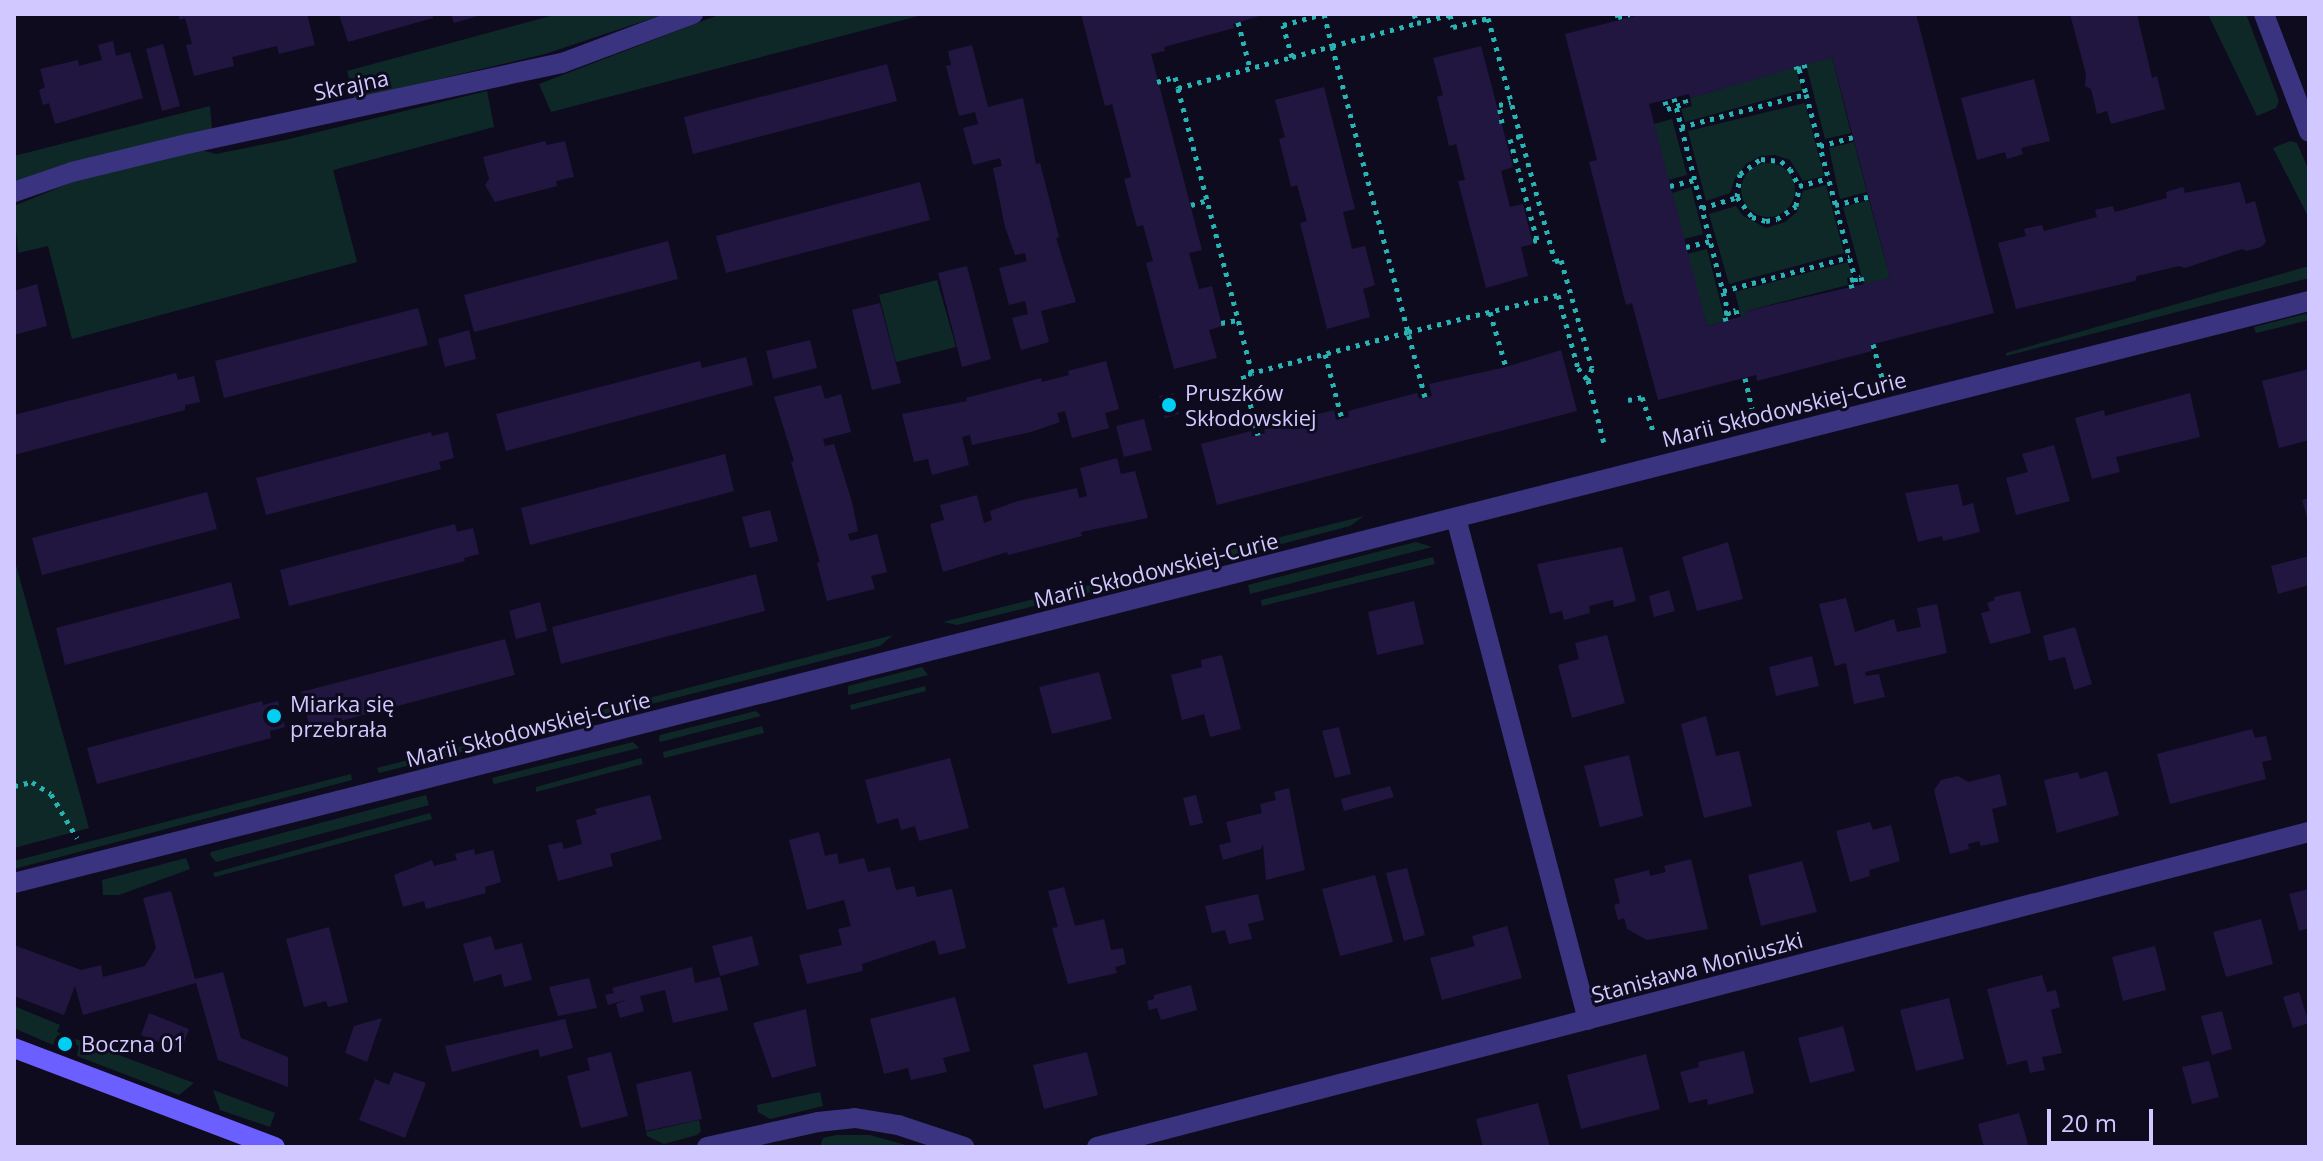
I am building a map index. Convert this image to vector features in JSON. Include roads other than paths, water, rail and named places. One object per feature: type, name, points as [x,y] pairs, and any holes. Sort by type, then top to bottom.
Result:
[{"type":"street","name":"Skrajna","points":[[14,192],[72,172],[187,144],[562,63],[693,14]]},
{"type":"street","points":[[2264,14],[2309,132]]},
{"type":"street","name":"Marii Skłodowskiej-Curie","points":[[14,883],[2309,301]]},
{"type":"street","points":[[1456,518],[1588,1020]]},
{"type":"street","name":"Stanisława Moniuszki","points":[[1097,1147],[2309,832]]},
{"type":"street","points":[[14,1048],[275,1147]]},
{"type":"street","points":[[707,1147],[801,1125],[855,1118],[890,1123],[964,1147]]},
{"type":"place","name":"Pruszków Skłodowskiej","points":[[1169,405]]},
{"type":"place","name":"Miarka się przebrała","points":[[274,716]]},
{"type":"place","name":"Boczna 01","points":[[65,1044]]}]
